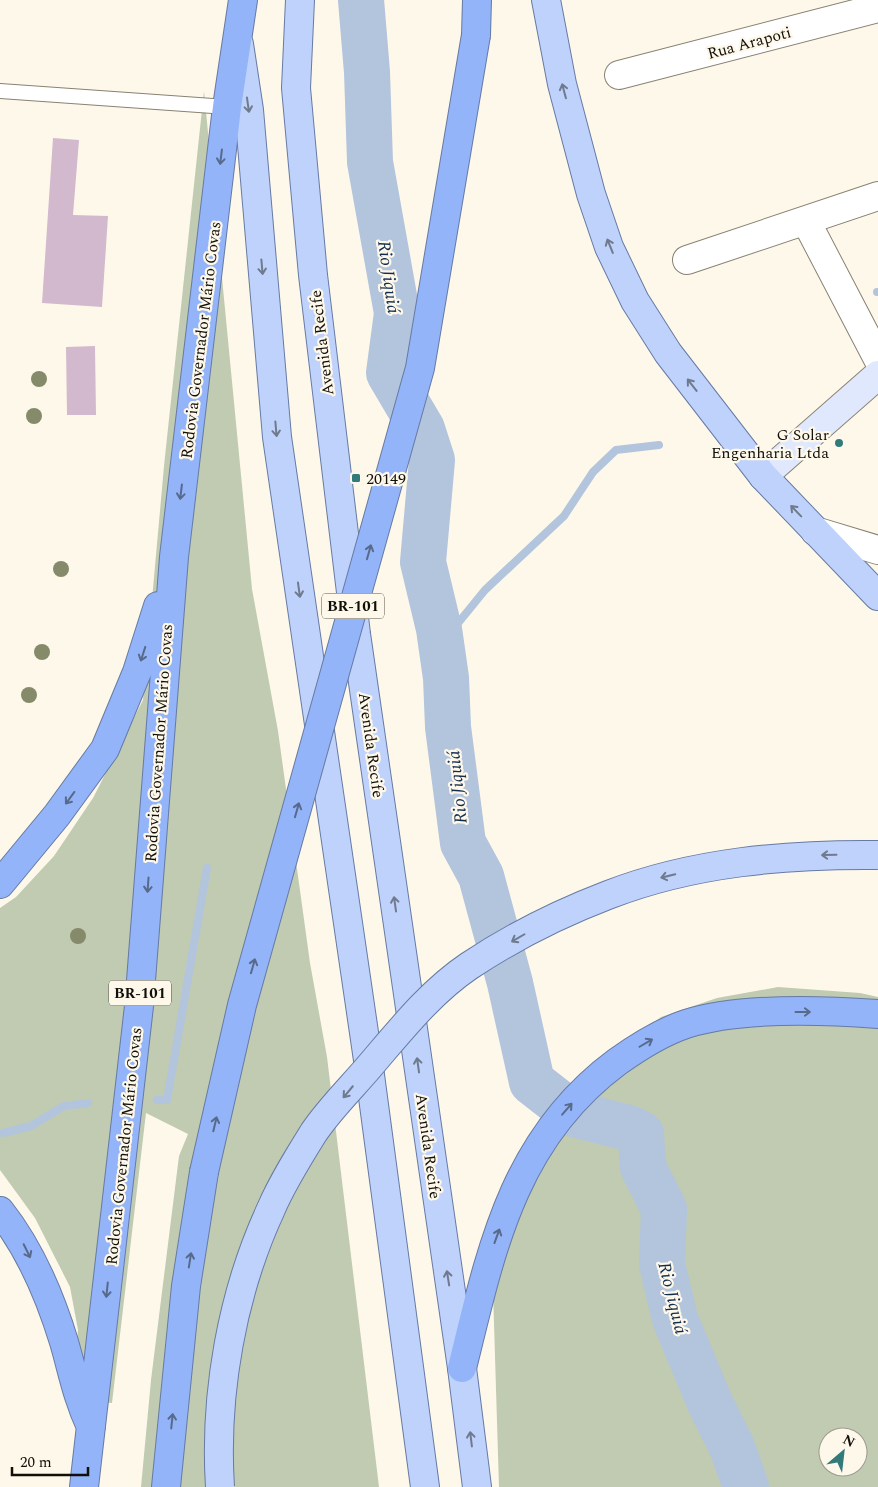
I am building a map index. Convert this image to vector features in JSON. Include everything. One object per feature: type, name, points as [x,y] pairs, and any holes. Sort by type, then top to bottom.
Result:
[{"type":"highway","name":"Rodovia Governador Mário Covas","points":[[84,1487],[139,1006],[174,557],[227,107],[238,40],[242,0]]},
{"type":"highway","name":"BR-101","points":[[166,1487],[186,1286],[204,1172],[242,1005],[420,368],[476,35],[477,0]]},
{"type":"highway","points":[[0,884],[57,815],[105,749],[137,672],[174,557]]},
{"type":"highway","points":[[462,1368],[489,1257],[517,1186],[552,1126],[569,1106],[606,1071],[631,1052],[662,1034],[702,1020],[773,1012],[878,1014]]},
{"type":"highway","points":[[0,1211],[19,1235],[39,1276],[64,1342],[78,1401],[92,1428]]},
{"type":"main road","name":"Avenida Recife","points":[[300,0],[296,88],[314,285],[356,634],[462,1368],[477,1487]]},
{"type":"main road","points":[[546,0],[562,84],[592,194],[610,247],[635,301],[668,354],[763,476],[878,596]]},
{"type":"main road","points":[[238,40],[249,110],[277,437],[368,1060],[425,1487]]},
{"type":"main road","points":[[220,1487],[218,1463],[227,1357],[248,1268],[271,1208],[316,1130],[418,1008],[468,967],[528,932],[607,895],[667,876],[742,862],[825,855],[878,855]]},
{"type":"street","name":"Rua Arapoti","points":[[619,75],[878,8]]},
{"type":"street","points":[[687,260],[878,196]]},
{"type":"street","points":[[806,221],[878,359]]},
{"type":"street","points":[[763,476],[878,375]]},
{"type":"street","points":[[816,531],[878,550]]},
{"type":"lane","points":[[0,91],[227,107]]},
{"type":"green space","points":[[204,91],[252,589],[278,731],[310,963],[327,1057],[379,1487],[141,1487],[151,1380],[179,1156],[188,1134],[146,1113],[112,1403],[71,1399],[78,1330],[70,1287],[35,1218],[0,1170],[0,908],[16,897],[54,856],[93,798],[143,700],[164,466]]},
{"type":"green space","points":[[778,987],[860,993],[878,997],[878,1487],[499,1487],[492,1258],[543,1146],[602,1061],[661,1017],[717,998]]},
{"type":"building","points":[[53,138],[79,140],[73,215],[108,216],[102,307],[42,303]]},
{"type":"building","points":[[95,346],[96,415],[67,415],[66,347]]},
{"type":"waterway","name":"Rio Jiquiá","points":[[361,0],[367,72],[370,162],[397,313],[389,373],[422,429],[432,460],[423,562],[439,629],[446,678],[448,727],[463,843],[481,876],[510,983],[532,1082],[573,1114],[629,1128],[641,1134],[643,1167],[664,1209],[662,1264],[675,1319],[710,1403],[732,1447],[746,1487]]},
{"type":"waterway","points":[[441,644],[485,590],[564,516],[593,472],[616,450],[659,445]]},
{"type":"waterway","points":[[157,1100],[167,1100],[207,868]]},
{"type":"waterway","points":[[3,1133],[31,1126],[64,1106],[88,1103]]},
{"type":"place","name":"G Solar Engenharia Ltda","points":[[839,443]]},
{"type":"place","name":"20149","points":[[356,478]]}]
